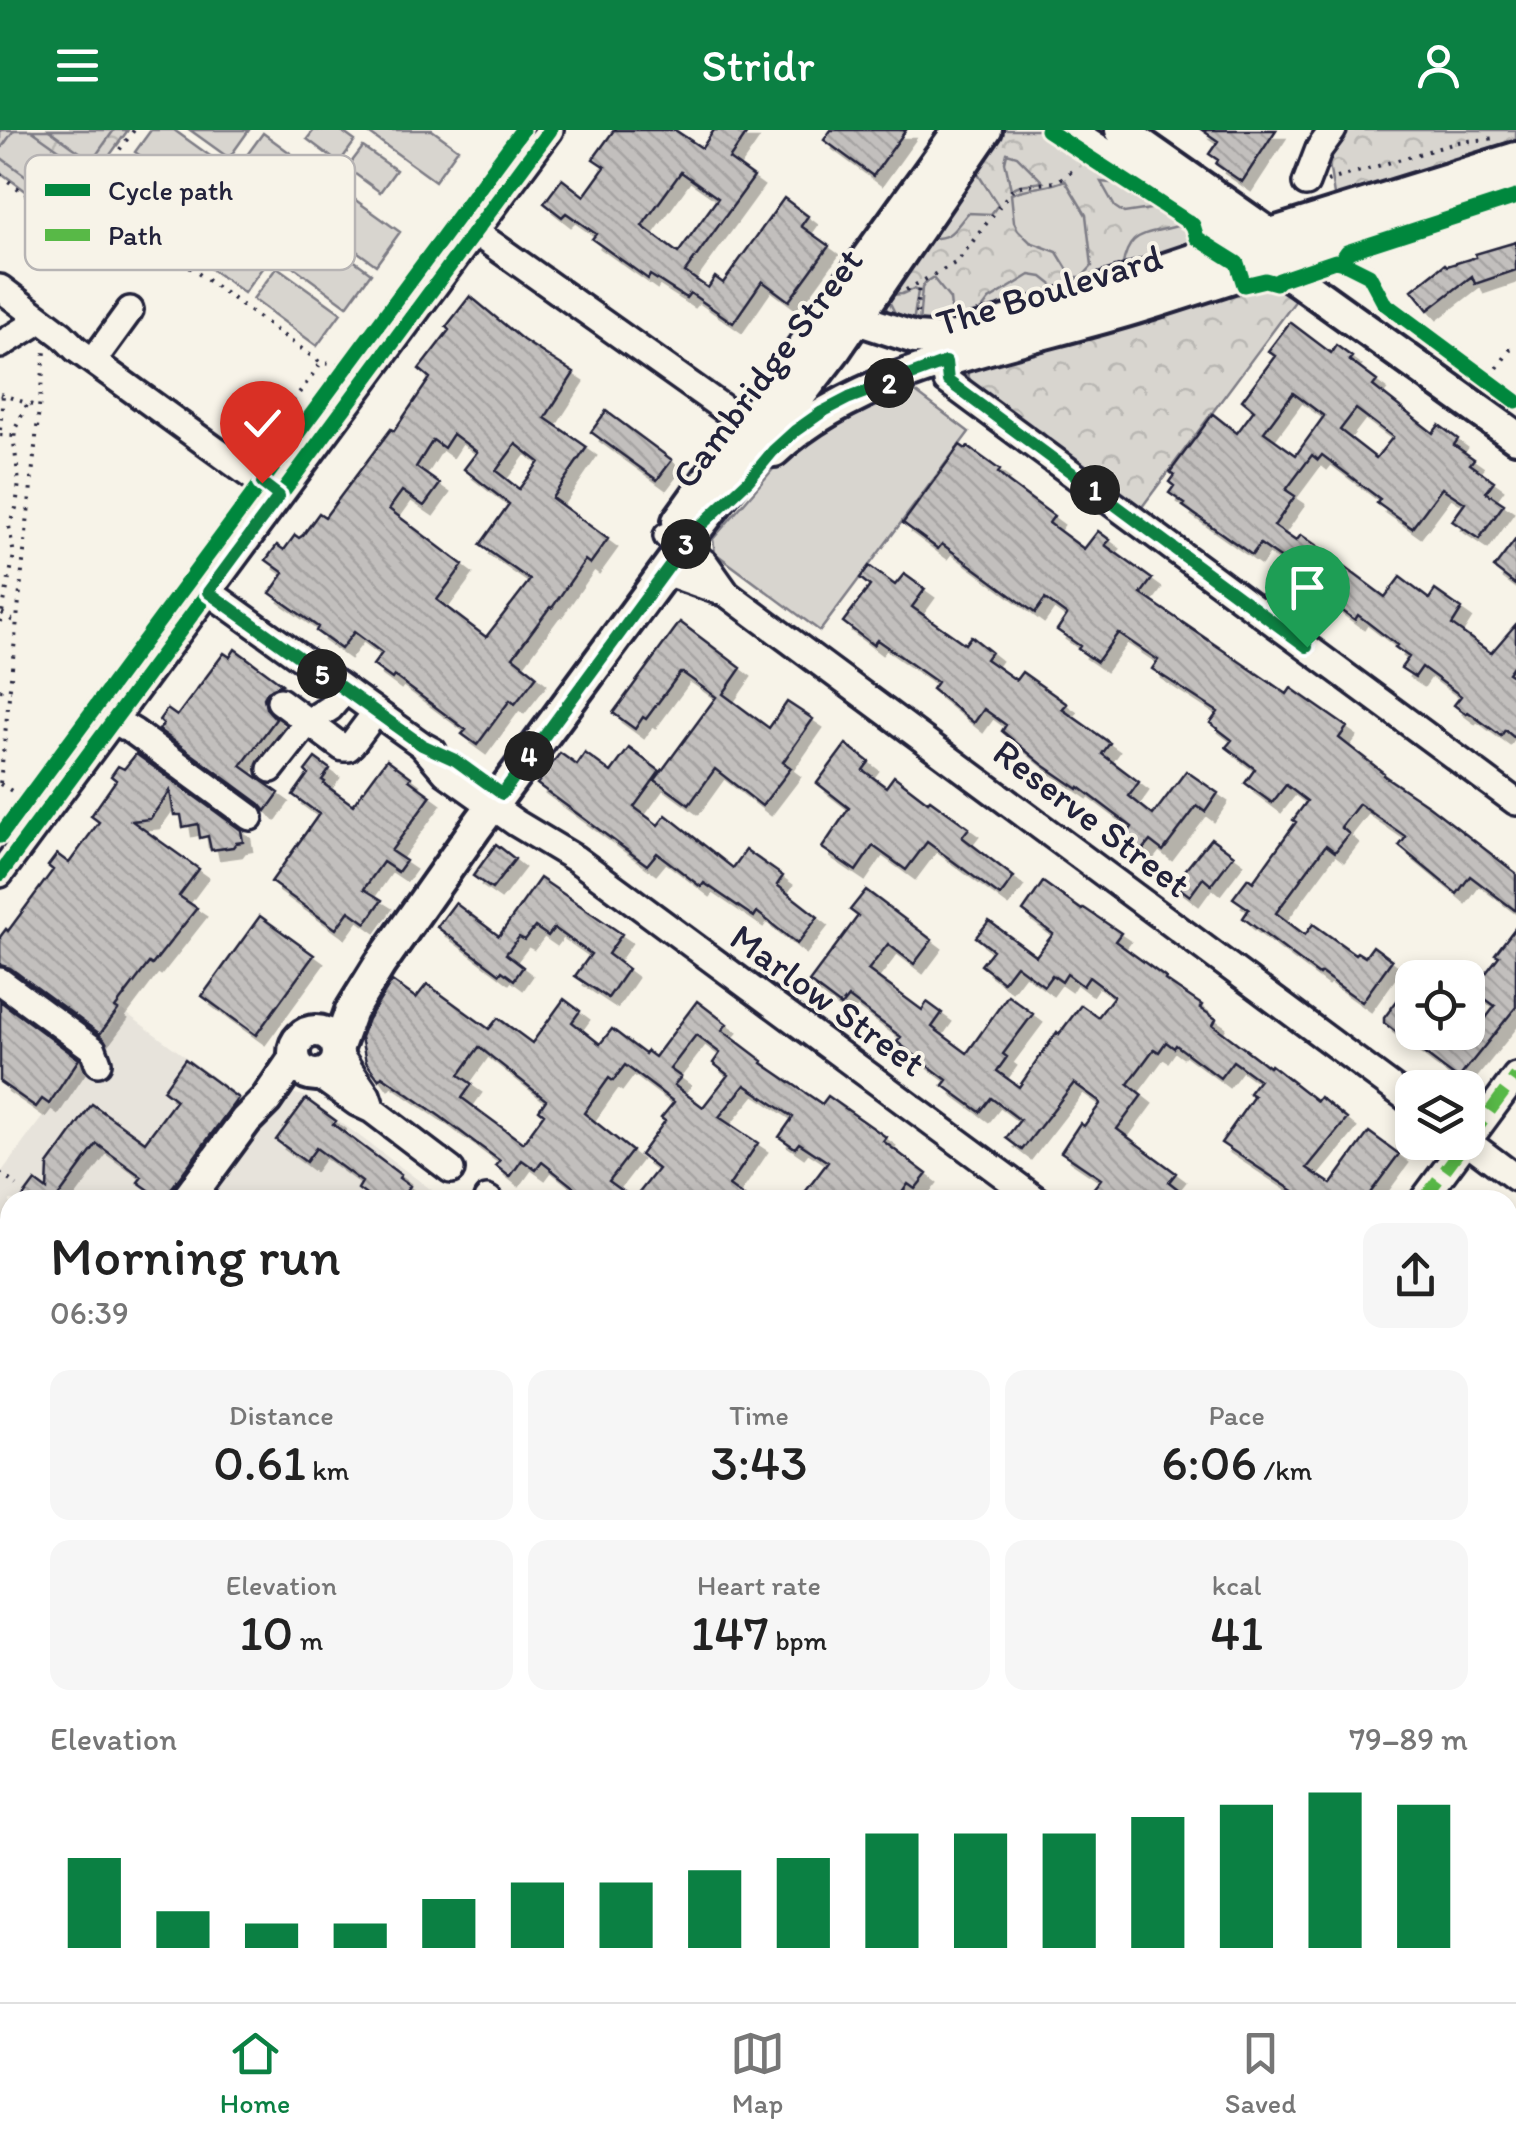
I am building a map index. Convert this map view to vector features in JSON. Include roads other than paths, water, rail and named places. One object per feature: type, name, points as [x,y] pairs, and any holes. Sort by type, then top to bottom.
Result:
[{"type":"main road","name":"Cambridge Street","points":[[219,1190],[320,1057],[357,963],[490,795],[679,544],[843,314],[959,130]]},
{"type":"main road","name":"Cambridge Street","points":[[679,544],[747,425],[843,314],[986,130]]},
{"type":"main road","points":[[1067,130],[1270,249],[1485,383],[1516,419]]},
{"type":"main road","points":[[1120,130],[1396,350],[1516,437]]},
{"type":"main road","name":"The Boulevard","points":[[1270,249],[1514,147]]},
{"type":"main road","name":"The Boulevard","points":[[679,544],[748,481],[795,431],[822,412],[945,351],[1042,311],[1516,183]]},
{"type":"main road","name":"The Boulevard","points":[[843,314],[945,351]]},
{"type":"main road","name":"Cambridge Street","points":[[195,1190],[246,1120],[320,1057]]},
{"type":"street","points":[[0,874],[208,592],[271,483],[474,232],[550,130]]},
{"type":"street","points":[[1318,182],[1319,150],[1333,130]]},
{"type":"street","points":[[474,232],[747,425]]},
{"type":"street","points":[[1,304],[62,334],[85,355],[271,483]]},
{"type":"street","points":[[1,304],[56,343],[85,355]]},
{"type":"street","points":[[85,355],[130,310]]},
{"type":"street","points":[[0,346],[31,326]]},
{"type":"street","points":[[945,351],[948,381],[1516,802]]},
{"type":"street","name":"Reserve Street","points":[[679,544],[705,563],[727,594],[1395,1089]]},
{"type":"street","name":"Marlow Street","points":[[208,592],[422,745],[446,772],[524,811],[576,859],[1023,1190]]},
{"type":"street","points":[[271,769],[308,722],[330,708],[344,690]]},
{"type":"street","points":[[280,700],[344,748],[363,732],[376,712]]},
{"type":"street","points":[[114,720],[250,816]]},
{"type":"street","points":[[0,982],[93,1049],[98,1063]]},
{"type":"street","points":[[320,1057],[367,1095],[372,1110],[451,1170]]},
{"type":"street","points":[[1485,1118],[1516,1076]]},
{"type":"street","points":[[1485,1155],[1516,1178]]},
{"type":"street","points":[[1431,1190],[1453,1160]]}]
